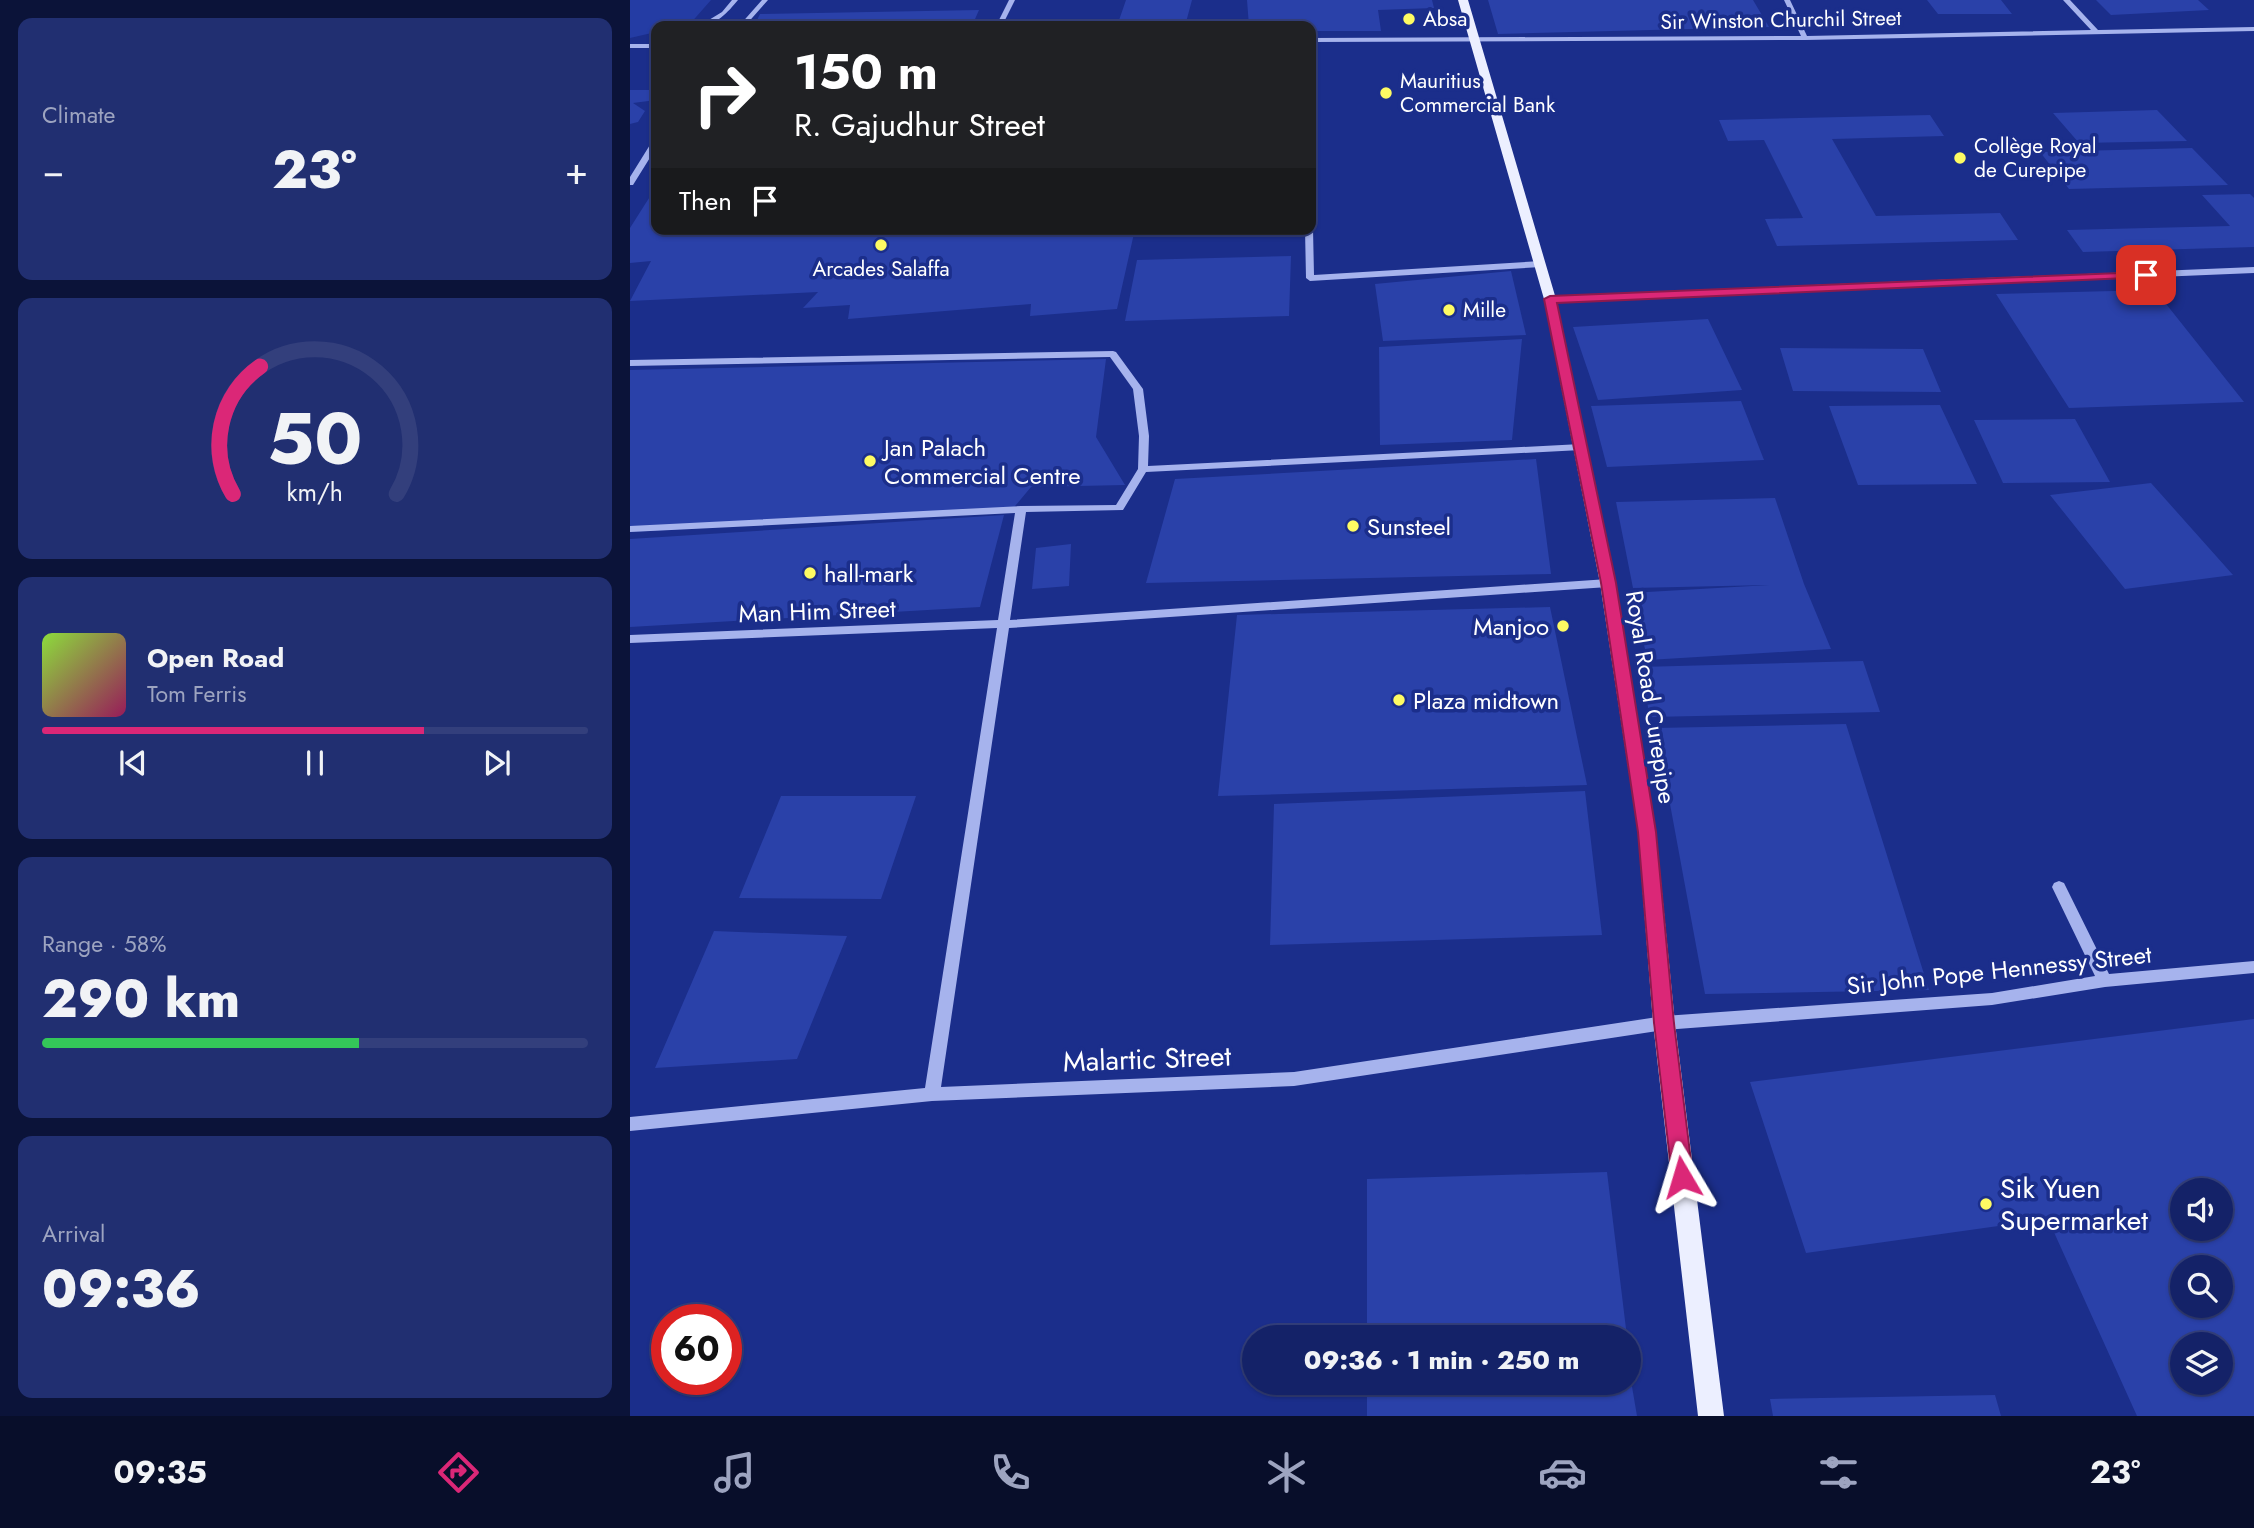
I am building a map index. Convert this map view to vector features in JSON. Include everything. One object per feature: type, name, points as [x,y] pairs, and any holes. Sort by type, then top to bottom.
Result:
[{"type":"main road","name":"Royal Road Curepipe","points":[[1463,0],[1550,299],[1608,583],[1647,832],[1664,1023],[1711,1416]]},
{"type":"street","points":[[710,21],[724,12],[735,0]]},
{"type":"street","points":[[746,21],[765,0]]},
{"type":"street","points":[[1002,21],[1012,0]]},
{"type":"street","points":[[1787,0],[1805,38]]},
{"type":"street","points":[[2066,0],[2096,32]]},
{"type":"street","name":"Sir Winston Churchil Street","points":[[1316,40],[1476,42],[2254,29]]},
{"type":"street","points":[[630,46],[651,46]]},
{"type":"street","points":[[630,183],[651,150]]},
{"type":"street","points":[[1309,235],[1310,278],[1541,264]]},
{"type":"street","points":[[1550,299],[2254,270]]},
{"type":"street","points":[[630,363],[1113,354],[1138,389],[1144,436],[1143,469],[1119,508],[1021,509],[1006,624],[932,1094]]},
{"type":"street","points":[[1143,469],[1581,447]]},
{"type":"street","name":"Man Him Street","points":[[630,639],[1006,624],[1608,583]]},
{"type":"street","points":[[2059,887],[2105,981]]},
{"type":"street","name":"Sir John Pope Hennessy Street","points":[[1664,1023],[1992,999],[2105,981],[2254,967]]},
{"type":"street","name":"Malartic Street","points":[[630,1124],[932,1094],[1294,1079],[1664,1023]]},
{"type":"lane","points":[[630,529],[1021,509]]},
{"type":"shaded area","points":[[630,0],[711,0],[693,21],[651,21],[651,33],[630,38]]},
{"type":"building","points":[[1126,0],[1192,0],[1186,21],[1119,21]]},
{"type":"building","points":[[1247,0],[1432,0],[1434,8],[1378,10],[1381,31],[1316,31],[1316,21],[1249,21]]},
{"type":"building","points":[[1488,0],[1753,0],[1769,27],[1498,34]]},
{"type":"building","points":[[1927,0],[2001,0],[2012,14],[1938,14]]},
{"type":"building","points":[[2096,0],[2198,0],[2209,10],[2111,15]]},
{"type":"building","points":[[979,10],[974,21],[756,21],[760,14]]},
{"type":"building","points":[[630,90],[651,90],[651,101],[633,103],[645,111],[638,122],[630,124]]},
{"type":"building","points":[[2157,110],[2187,141],[2079,143],[2053,113]]},
{"type":"building","points":[[1930,115],[1944,136],[1832,139],[1876,216],[2000,213],[2018,240],[1777,246],[1765,219],[1803,218],[1764,140],[1728,141],[1719,120]]},
{"type":"building","points":[[2192,148],[2228,185],[2069,189],[2040,152]]},
{"type":"building","points":[[2250,194],[2254,198],[2254,247],[2083,252],[2067,230],[2230,226],[2202,195]]},
{"type":"building","name":"Arcades Salaffa","points":[[651,195],[651,235],[1134,235],[1117,309],[1030,316],[1031,304],[848,319],[850,305],[803,308],[818,292],[630,301],[651,261],[630,263],[630,228]]},
{"type":"building","points":[[1291,256],[1289,316],[1125,321],[1137,260]]},
{"type":"building","name":"Mille","points":[[1511,271],[1526,335],[1383,341],[1375,284]]},
{"type":"building","points":[[2155,290],[2244,402],[2069,408],[1996,294]]},
{"type":"building","points":[[1708,319],[1742,390],[1598,400],[1573,327]]},
{"type":"building","points":[[1522,339],[1512,440],[1380,445],[1379,347]]},
{"type":"building","points":[[1780,348],[1923,349],[1941,392],[1793,391]]},
{"type":"building","name":"Jan Palach Commercial Centre","points":[[1106,359],[1096,437],[1125,485],[1031,487],[1011,511],[630,532],[630,370]]},
{"type":"building","points":[[1741,401],[1764,460],[1607,467],[1591,406]]},
{"type":"building","points":[[1940,405],[1977,484],[1858,485],[1829,406]]},
{"type":"building","points":[[2075,419],[2110,482],[2003,483],[1974,420]]},
{"type":"building","name":"Sunsteel","points":[[1536,459],[1551,574],[1146,583],[1175,479]]},
{"type":"building","points":[[2151,483],[2233,575],[2125,589],[2050,495]]},
{"type":"building","points":[[1775,498],[1804,584],[1831,649],[1648,660],[1630,593],[1769,585],[1633,588],[1616,502]]},
{"type":"building","name":"hall-mark","points":[[1004,515],[980,607],[630,627],[630,539]]},
{"type":"building","points":[[1071,544],[1069,586],[1032,589],[1036,548]]},
{"type":"building","name":"Plaza midtown","points":[[1550,607],[1587,785],[1218,796],[1237,615]]},
{"type":"building","points":[[1863,661],[1880,712],[1650,717],[1640,667]]},
{"type":"building","points":[[1846,724],[1929,990],[1705,994],[1656,728]]},
{"type":"building","points":[[1585,791],[1602,935],[1270,945],[1274,804]]},
{"type":"building","points":[[781,796],[916,796],[881,899],[739,898]]},
{"type":"building","points":[[714,931],[847,936],[797,1059],[655,1068]]},
{"type":"building","name":"Sik Yuen Supermarket","points":[[2254,1019],[2254,1416],[2137,1416],[2048,1219],[1806,1253],[1750,1082]]},
{"type":"building","points":[[1607,1172],[1626,1325],[1367,1325],[1367,1179]]},
{"type":"building","points":[[1367,1395],[1633,1395],[1637,1416],[1367,1416]]},
{"type":"building","points":[[1995,1395],[2001,1416],[1773,1416],[1770,1399]]},
{"type":"place","name":"Absa","points":[[1409,19]]},
{"type":"place","name":"Mauritius Commercial Bank","points":[[1386,93]]},
{"type":"place","name":"Collège Royal de Curepipe","points":[[1960,158]]},
{"type":"place","name":"Arcades Salaffa","points":[[881,245]]},
{"type":"place","name":"Mille","points":[[1449,310]]},
{"type":"place","name":"Jan Palach Commercial Centre","points":[[870,461]]},
{"type":"place","name":"Sunsteel","points":[[1353,526]]},
{"type":"place","name":"hall-mark","points":[[810,573]]},
{"type":"place","name":"Manjoo","points":[[1563,626]]},
{"type":"place","name":"Plaza midtown","points":[[1399,700]]},
{"type":"place","name":"Sik Yuen Supermarket","points":[[1986,1204]]},
{"type":"route","points":[[1682,1177],[1664,1023],[1647,832],[1608,583],[1550,299],[2146,275]]}]
